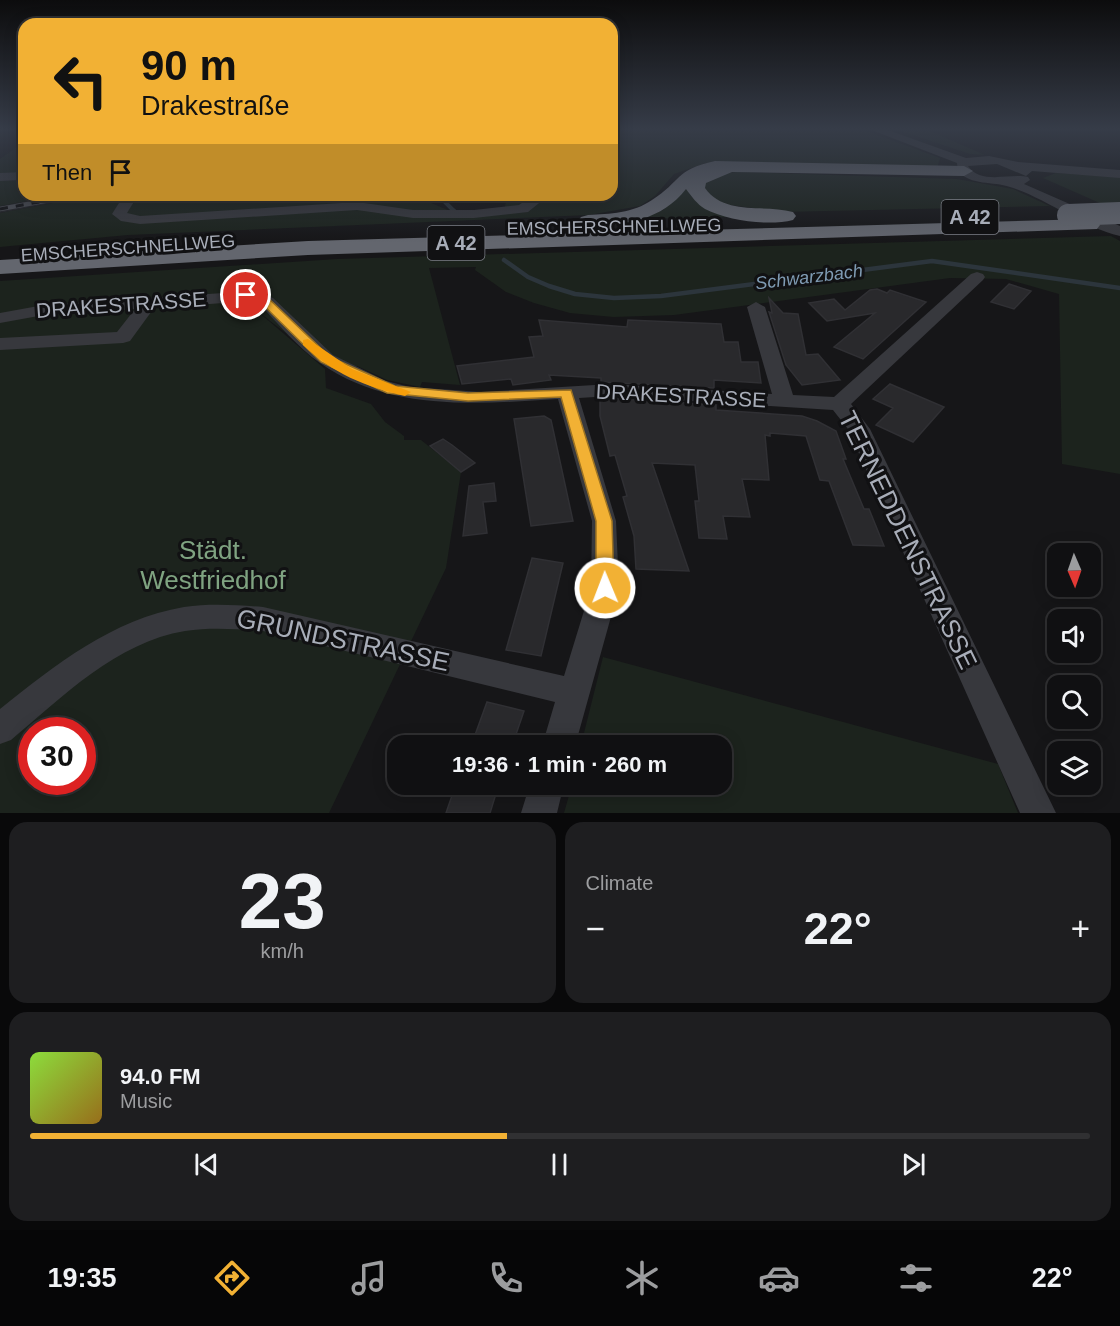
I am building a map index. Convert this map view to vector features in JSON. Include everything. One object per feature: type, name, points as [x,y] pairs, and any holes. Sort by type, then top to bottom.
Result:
[{"type":"highway","points":[[406,233],[452,227],[613,220],[655,207],[664,201],[685,176],[695,170],[710,167]]},
{"type":"highway","points":[[749,167],[929,172],[971,168]]},
{"type":"highway","points":[[873,220],[732,211],[702,199],[695,188],[704,176],[727,170],[971,168]]},
{"type":"highway","name":"EMSCHERSCHNELLWEG","points":[[0,257],[406,233],[1120,213]]},
{"type":"highway","name":"EMSCHERSCHNELLWEG","points":[[0,267],[342,247],[1120,224]]},
{"type":"street","points":[[971,168],[1023,172],[1071,169],[1120,174]]},
{"type":"street","points":[[971,168],[1010,182],[1120,232]]},
{"type":"street","points":[[1010,182],[1023,172]]},
{"type":"street","points":[[1023,172],[1120,224]]},
{"type":"street","points":[[0,177],[18,176]]},
{"type":"street","points":[[127,201],[120,216],[148,220],[357,206],[413,214],[474,214],[523,209],[534,201]]},
{"type":"street","name":"TERNEDDENSTRASSE","points":[[977,277],[839,404],[851,416],[859,429],[1038,813]]},
{"type":"street","name":"DRAKESTRASSE","points":[[0,318],[44,310],[246,295],[261,298],[326,359],[379,385],[428,395],[425,402],[428,406],[446,411],[507,405],[535,395],[611,390],[839,404]]},
{"type":"street","points":[[0,344],[123,337],[149,302]]},
{"type":"street","name":"DRAKESTRASSE","points":[[756,308],[767,350],[785,402]]},
{"type":"street","points":[[561,735],[605,588],[604,521],[567,393]]},
{"type":"street","name":"GRUNDSTRASSE","points":[[0,729],[71,670],[103,649],[143,630],[194,616],[232,615],[263,619],[573,692]]},
{"type":"street","points":[[539,813],[544,795]]},
{"type":"shaded area","points":[[27,201],[63,201],[0,213],[0,206]]},
{"type":"green space","points":[[0,167],[18,167],[18,173],[0,174]]},
{"type":"green space","points":[[618,167],[695,167],[674,174],[655,196],[640,206],[589,215],[128,235],[0,247],[0,213],[63,201],[426,201],[455,213],[504,210],[506,201],[618,201]]},
{"type":"green space","points":[[858,167],[938,167],[937,169]]},
{"type":"green space","points":[[722,173],[957,179],[1013,189],[1050,206],[782,212],[722,204],[705,193],[702,182]]},
{"type":"green space","points":[[1056,173],[1120,177],[1120,204],[1102,204],[1043,178]]},
{"type":"green space","points":[[18,180],[18,201],[27,201],[0,206],[0,181]]},
{"type":"green space","points":[[687,188],[699,203],[729,217],[638,219],[663,210]]},
{"type":"green space","name":"Städt. Westfriedhof","points":[[1111,236],[1120,241],[1120,474],[1062,464],[1059,294],[1006,279],[950,278],[674,315],[614,317],[570,313],[534,303],[506,292],[475,270],[476,267],[429,268],[460,385],[422,382],[420,387],[387,380],[357,366],[340,375],[256,310],[325,369],[326,388],[371,404],[385,422],[404,436],[404,440],[421,440],[461,472],[446,568],[329,813],[0,813],[0,281],[337,259]]},
{"type":"green space","points":[[603,657],[998,764],[1018,813],[564,813],[569,795],[732,795],[732,735],[584,735]]},
{"type":"building","points":[[1009,284],[1031,291],[1014,309],[991,302]]},
{"type":"building","points":[[877,289],[887,293],[890,290],[926,302],[863,359],[834,347],[875,313],[827,321],[809,303],[834,299],[845,310],[870,290]]},
{"type":"building","points":[[769,298],[783,313],[798,314],[806,355],[818,354],[840,380],[802,385],[786,365],[769,312],[772,313]]},
{"type":"building","points":[[539,320],[627,327],[628,320],[721,324],[724,342],[738,342],[741,362],[758,362],[761,383],[714,380],[714,388],[601,382],[601,378],[549,375],[551,380],[513,385],[511,379],[462,384],[457,366],[534,357],[529,337],[543,336]]},
{"type":"building","points":[[890,384],[944,407],[913,442],[876,425],[893,408],[873,399]]},
{"type":"building","points":[[600,399],[716,405],[716,410],[802,416],[836,431],[846,459],[843,459],[864,509],[869,509],[884,546],[853,545],[829,481],[820,480],[806,436],[770,433],[770,436],[765,435],[769,480],[742,479],[750,517],[723,516],[727,539],[699,538],[695,501],[699,501],[695,465],[652,463],[689,571],[636,569],[634,536],[623,497],[627,496],[615,455],[610,456],[600,416]]},
{"type":"building","points":[[544,416],[551,420],[573,521],[531,526],[514,419]]},
{"type":"building","points":[[443,439],[475,463],[461,472],[430,446]]},
{"type":"building","points":[[494,483],[496,501],[483,502],[487,533],[463,536],[469,486]]},
{"type":"building","points":[[532,558],[563,563],[541,656],[506,650]]},
{"type":"building","points":[[487,702],[524,711],[516,735],[475,735]]},
{"type":"building","points":[[452,795],[496,795],[490,813],[446,813]]},
{"type":"waterway","name":"Schwarzbach","points":[[444,201],[456,213]]},
{"type":"waterway","name":"Schwarzbach","points":[[504,260],[528,277],[549,286],[575,294],[614,298],[661,296],[932,261],[1120,288]]},
{"type":"railway","points":[[0,209],[45,201]]},
{"type":"slow traffic","points":[[308,343],[326,359],[347,372],[392,390],[405,392]]},
{"type":"route","points":[[246,295],[263,299],[326,359],[347,372],[392,390],[468,397],[567,393],[604,521],[605,588]]}]
